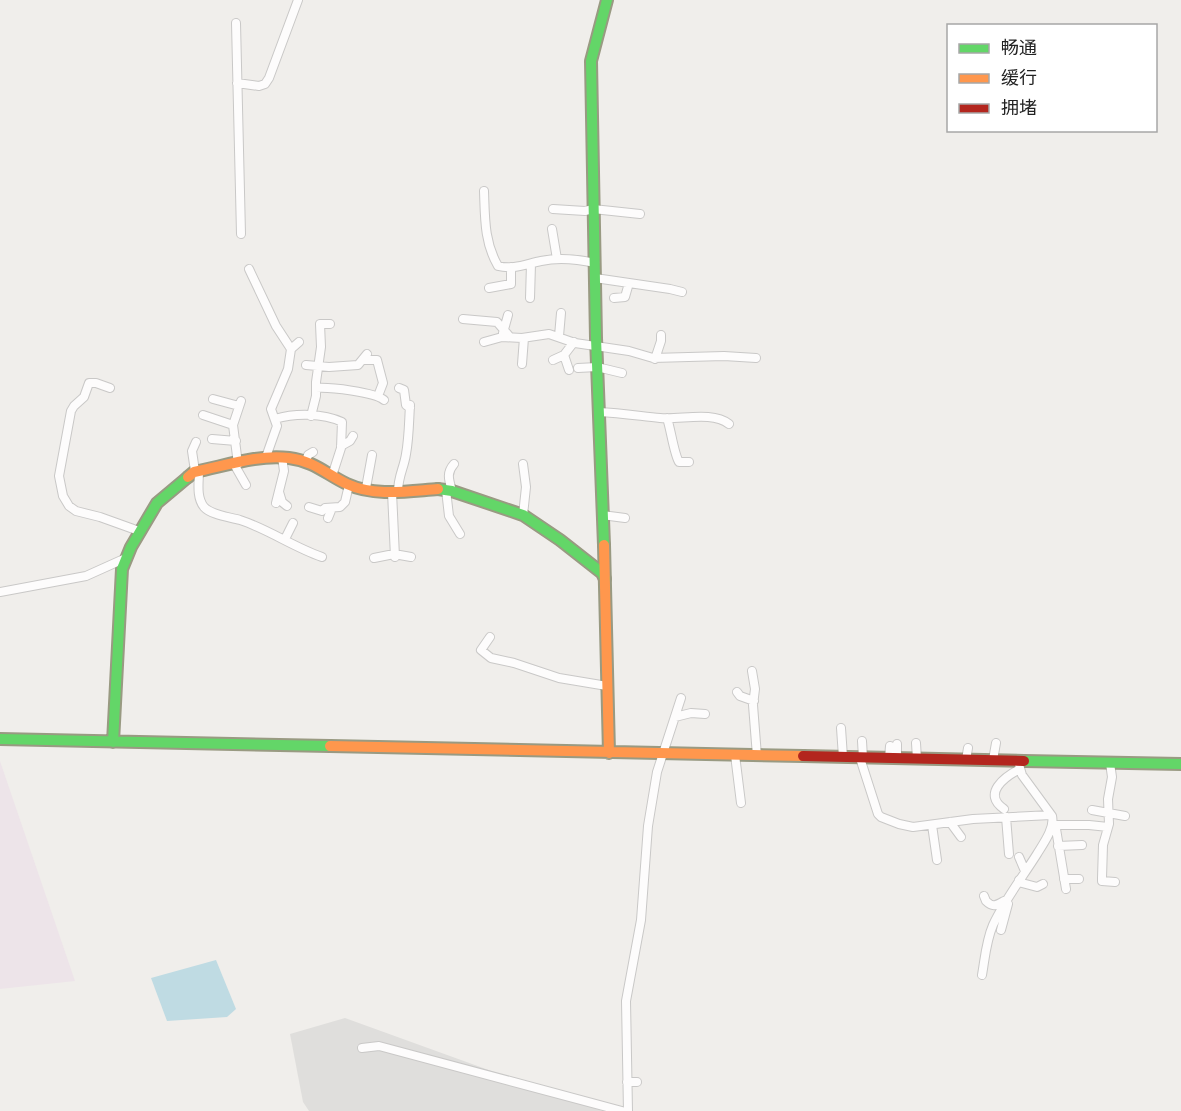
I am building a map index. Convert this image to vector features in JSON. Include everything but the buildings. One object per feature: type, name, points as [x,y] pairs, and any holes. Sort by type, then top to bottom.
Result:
[{"type":"street","points":[[237,83],[259,86],[267,81],[277,61],[298,0]]},
{"type":"street","points":[[607,0],[591,61],[597,367],[606,580],[605,633],[609,753]]},
{"type":"street","points":[[236,23],[241,234]]},
{"type":"street","points":[[484,191],[485,227],[498,266],[511,267],[557,259],[579,259],[595,263]]},
{"type":"street","points":[[553,209],[585,211],[593,209],[640,214]]},
{"type":"street","points":[[552,229],[557,259]]},
{"type":"street","points":[[530,298],[531,264]]},
{"type":"street","points":[[489,288],[511,284],[511,267]]},
{"type":"street","points":[[249,268],[276,326],[291,349]]},
{"type":"street","points":[[595,278],[682,292]]},
{"type":"street","points":[[614,298],[625,297],[629,283]]},
{"type":"street","points":[[559,336],[561,314]]},
{"type":"street","points":[[505,335],[508,315]]},
{"type":"street","points":[[463,319],[493,321],[500,324],[505,335]]},
{"type":"street","points":[[311,416],[319,366],[320,324],[330,324]]},
{"type":"street","points":[[484,342],[505,335],[524,338],[549,334],[574,342],[629,351],[655,358],[724,356],[756,358]]},
{"type":"street","points":[[655,358],[661,335]]},
{"type":"street","points":[[522,364],[524,338]]},
{"type":"street","points":[[266,457],[276,430],[271,409],[288,369],[291,349],[298,342]]},
{"type":"street","points":[[553,360],[564,355],[574,342]]},
{"type":"street","points":[[564,355],[569,370]]},
{"type":"street","points":[[306,365],[354,366],[366,357],[377,360],[383,383],[381,398],[339,389],[316,388]]},
{"type":"street","points":[[578,368],[597,367],[622,373]]},
{"type":"street","points":[[110,388],[89,383],[84,397],[72,409],[64,443],[60,488],[66,502],[76,511],[139,531]]},
{"type":"street","points":[[394,556],[395,492],[406,455],[410,407],[406,405],[404,390],[399,388]]},
{"type":"street","points":[[213,399],[240,404],[233,424],[236,464],[246,484]]},
{"type":"street","points":[[599,412],[667,418],[712,418],[729,424]]},
{"type":"street","points":[[203,415],[233,424]]},
{"type":"street","points":[[275,419],[286,416],[320,416],[342,422],[341,446],[332,476]]},
{"type":"street","points":[[667,418],[673,436],[676,459],[679,462],[689,462]]},
{"type":"street","points":[[341,446],[350,441],[353,436]]},
{"type":"street","points":[[212,439],[236,441]]},
{"type":"street","points":[[196,442],[192,451],[199,494],[205,508],[241,520],[306,551],[322,556]]},
{"type":"street","points":[[366,488],[372,455]]},
{"type":"street","points":[[113,742],[120,582],[126,558],[139,531],[157,503],[197,471],[266,457],[309,457],[332,476],[349,485],[395,492],[449,490],[523,515],[560,540],[602,573],[606,580]]},
{"type":"street","points":[[276,503],[284,471],[282,458]]},
{"type":"street","points":[[396,460],[402,469]]},
{"type":"street","points":[[454,464],[448,469],[449,516],[460,534]]},
{"type":"street","points":[[523,464],[526,487],[523,515]]},
{"type":"street","points":[[309,507],[322,511],[325,508],[343,505],[349,485]]},
{"type":"street","points":[[278,491],[282,502],[287,506]]},
{"type":"street","points":[[328,518],[332,508]]},
{"type":"street","points":[[602,515],[625,518]]},
{"type":"street","points":[[285,539],[292,523]]},
{"type":"street","points":[[374,558],[411,557]]},
{"type":"street","points":[[0,592],[86,576],[126,558]]},
{"type":"street","points":[[490,637],[481,650],[491,658],[559,678],[607,686]]},
{"type":"street","points":[[752,670],[758,756]]},
{"type":"street","points":[[737,692],[740,696],[754,701]]},
{"type":"street","points":[[628,1111],[628,986],[640,920],[650,808],[662,754],[681,698]]},
{"type":"street","points":[[675,717],[691,713],[705,714]]},
{"type":"street","points":[[841,728],[843,757]]},
{"type":"street","points":[[0,739],[993,760],[1019,765],[1181,764]]},
{"type":"street","points":[[862,741],[861,758],[875,808],[881,817],[907,826],[932,825],[1005,813],[1108,827]]},
{"type":"street","points":[[993,760],[996,743]]},
{"type":"street","points":[[916,744],[917,759]]},
{"type":"street","points":[[893,745],[893,758]]},
{"type":"street","points":[[966,760],[968,748]]},
{"type":"street","points":[[735,755],[741,803]]},
{"type":"street","points":[[1110,763],[1112,777],[1108,799],[1108,827],[1103,845],[1102,880],[1115,882]]},
{"type":"street","points":[[1009,854],[1005,813],[997,803],[994,794],[995,789],[1019,765]]},
{"type":"street","points":[[1019,765],[1022,776],[1053,821],[1066,889]]},
{"type":"street","points":[[1092,810],[1125,816]]},
{"type":"street","points":[[982,975],[990,932],[1018,880],[1041,848],[1053,821]]},
{"type":"street","points":[[950,822],[961,837]]},
{"type":"street","points":[[932,825],[937,860]]},
{"type":"street","points":[[1058,846],[1082,845]]},
{"type":"street","points":[[1019,857],[1025,871]]},
{"type":"street","points":[[1064,879],[1079,879]]},
{"type":"street","points":[[1018,880],[1037,887],[1043,884]]},
{"type":"street","points":[[984,896],[986,902],[992,905],[998,905],[1008,897]]},
{"type":"street","points":[[1001,930],[1008,897]]},
{"type":"street","points":[[362,1048],[379,1047],[622,1111]]},
{"type":"street","points":[[627,1082],[637,1082]]},
{"type":"shaded area","points":[[0,761],[75,981],[0,989]]},
{"type":"shaded area","points":[[345,1018],[602,1111],[309,1111],[303,1102],[290,1034]]},
{"type":"water","points":[[216,960],[236,1009],[227,1017],[167,1021],[151,978]]},
{"type":"traffic: fast","points":[[604,545],[596,338],[591,61],[607,0]]},
{"type":"traffic: fast","points":[[113,742],[122,569],[131,547],[157,503],[188,477]]},
{"type":"traffic: fast","points":[[438,489],[452,491],[523,515],[560,540],[602,573],[605,579]]},
{"type":"traffic: fast","points":[[0,739],[330,746]]},
{"type":"traffic: fast","points":[[1024,761],[1181,764]]},
{"type":"traffic: slow","points":[[188,477],[194,472],[253,459],[277,457],[306,462],[347,484],[369,491],[438,489]]},
{"type":"traffic: slow","points":[[604,545],[609,753]]},
{"type":"traffic: slow","points":[[330,746],[803,756]]},
{"type":"traffic: jam","points":[[803,756],[1024,761]]}]
